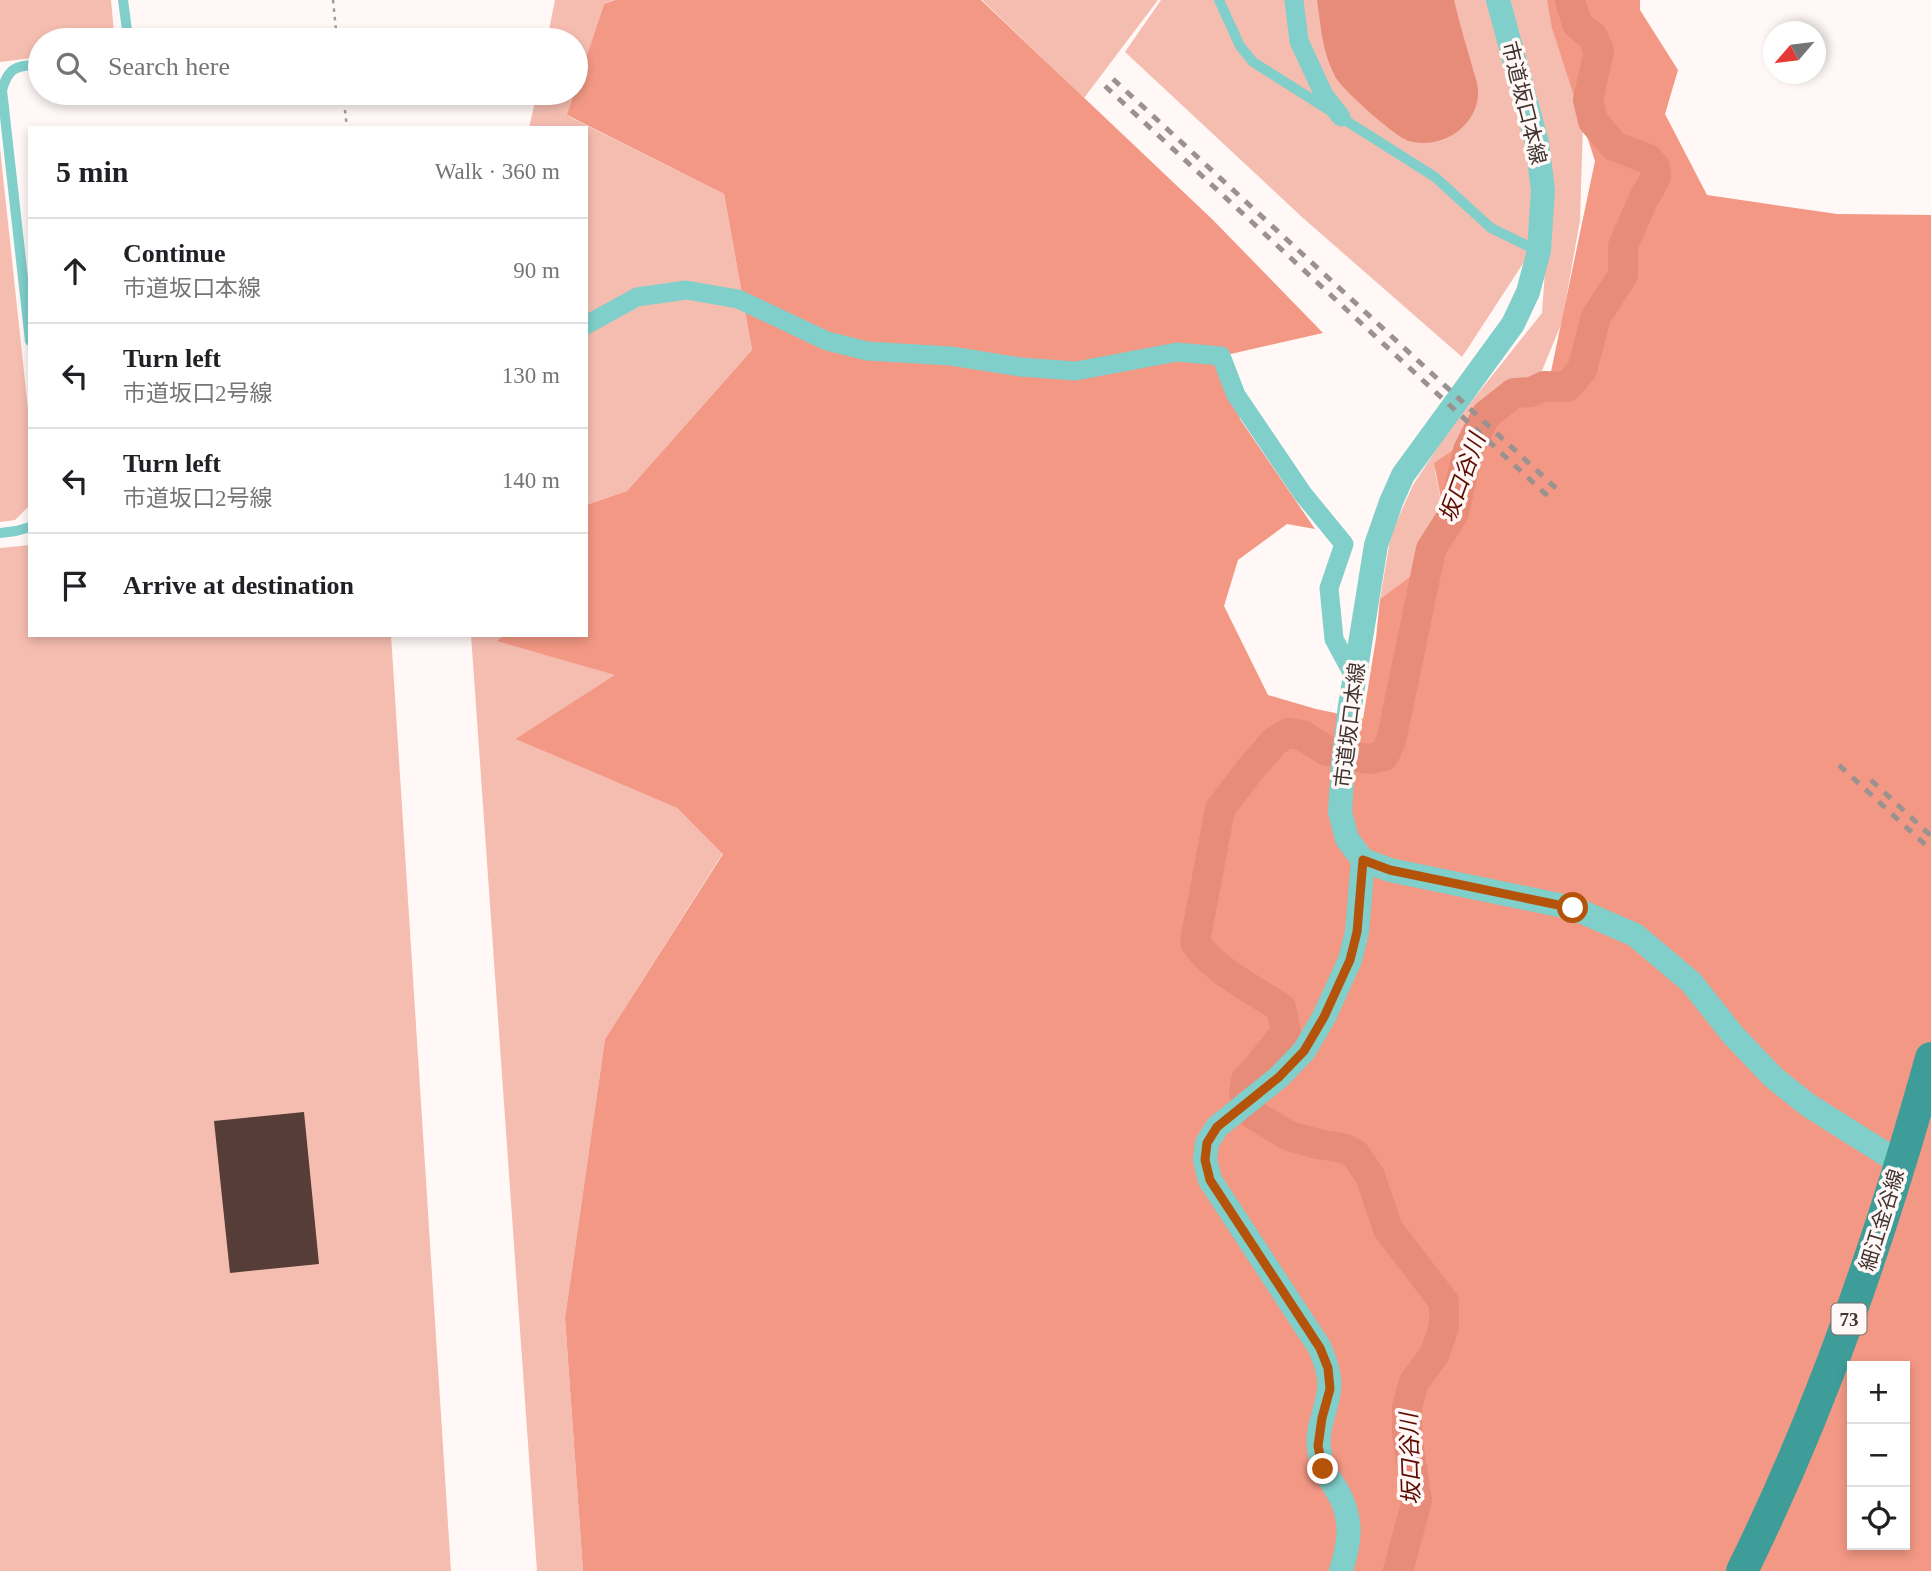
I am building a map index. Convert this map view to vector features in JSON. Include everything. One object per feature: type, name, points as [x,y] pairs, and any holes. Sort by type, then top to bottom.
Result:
[{"type":"main road","name":"細江金谷線","points":[[1742,1571],[1775,1502],[1834,1359],[1877,1239],[1931,1058]]},
{"type":"street","points":[[1294,0],[1299,41],[1324,95],[1341,117]]},
{"type":"street","name":"市道坂口本線","points":[[1363,860],[1347,839],[1340,812],[1343,763],[1376,545],[1403,475],[1513,324],[1528,292],[1539,251],[1543,190],[1537,143],[1498,0]]},
{"type":"street","points":[[588,324],[637,297],[686,290],[738,299],[827,341],[867,351],[951,356],[1020,367],[1076,371],[1177,352],[1222,356],[1236,395],[1303,494],[1344,544],[1329,588],[1334,639],[1355,678]]},
{"type":"street","points":[[1341,1571],[1349,1545],[1349,1522],[1341,1498],[1323,1469],[1318,1446],[1330,1389],[1328,1368],[1320,1348],[1210,1180],[1205,1160],[1207,1143],[1217,1127],[1279,1077],[1304,1051],[1324,1017],[1350,960],[1357,932],[1363,860],[1390,870],[1573,908],[1635,935],[1691,982],[1733,1035],[1773,1077],[1808,1105],[1900,1163]]},
{"type":"lane","points":[[123,0],[127,28]]},
{"type":"lane","points":[[1219,0],[1240,46],[1253,62],[1435,177],[1491,228],[1539,251]]},
{"type":"lane","points":[[28,66],[18,67],[6,75],[2,90],[28,323]]},
{"type":"lane","points":[[0,533],[28,528]]},
{"type":"path","points":[[333,0],[336,28]]},
{"type":"path","points":[[344,105],[347,126]]},
{"type":"shaded area","points":[[0,0],[111,0],[114,28],[28,28],[28,58],[0,62]]},
{"type":"shaded area","points":[[555,0],[614,0],[604,4],[588,53],[588,28],[549,28]]},
{"type":"shaded area","points":[[615,0],[981,0],[1213,220],[1323,333],[1222,356],[1236,395],[1240,419],[1315,529],[1287,524],[1238,560],[1224,606],[1268,695],[1363,719],[1380,599],[1450,547],[1434,463],[1548,386],[1595,161],[1552,28],[1547,0],[1640,0],[1640,10],[1678,70],[1665,114],[1707,195],[1837,214],[1931,215],[1931,1571],[583,1571],[565,1318],[605,1039],[723,854],[677,808],[515,739],[615,675],[497,641],[502,637],[588,637],[588,504],[627,491],[752,350],[724,194],[567,115],[570,105],[588,105],[588,52],[604,4]]},
{"type":"shaded area","points":[[982,0],[1158,0],[1084,98]]},
{"type":"shaded area","points":[[1161,0],[1548,0],[1583,123],[1580,220],[1562,322],[1537,383],[1464,442],[1435,471],[1450,547],[1380,599],[1391,534],[1413,485],[1451,427],[1542,313],[1547,243],[1528,256],[1462,357],[1303,218],[1125,52]]},
{"type":"shaded area","points":[[1317,0],[1454,0],[1478,90],[1476,106],[1464,126],[1445,139],[1421,143],[1409,141],[1392,131],[1336,78],[1323,40]]},
{"type":"shaded area","points":[[534,105],[571,105],[568,116],[588,126],[529,126]]},
{"type":"shaded area","points":[[588,126],[724,194],[752,350],[627,491],[588,504]]},
{"type":"shaded area","points":[[0,148],[28,409],[28,507],[15,520],[0,522]]},
{"type":"shaded area","points":[[28,545],[28,637],[391,637],[451,1571],[0,1571],[0,548]]},
{"type":"shaded area","points":[[471,637],[502,637],[498,640],[616,675],[515,739],[677,808],[723,853],[605,1039],[565,1318],[583,1571],[537,1571]]},
{"type":"building","points":[[304,1112],[319,1264],[230,1273],[214,1121]]},
{"type":"waterway","name":"坂口谷川","points":[[1357,757],[1370,759],[1384,756],[1391,741],[1431,549],[1454,513],[1468,450],[1486,415],[1514,393],[1531,392],[1544,386],[1567,387],[1582,370],[1596,317],[1623,275],[1623,246],[1656,177],[1655,167],[1648,159],[1614,146],[1593,121],[1588,100],[1599,51],[1593,37],[1577,24],[1570,0]]},
{"type":"waterway","name":"坂口谷川","points":[[1244,1093],[1246,1080],[1286,1032],[1281,1008],[1223,971],[1195,942],[1220,809],[1274,742],[1288,733],[1302,735],[1327,751]]},
{"type":"waterway","name":"坂口谷川","points":[[1254,1115],[1289,1136],[1343,1148],[1355,1154],[1370,1176],[1388,1229],[1444,1302],[1444,1327],[1434,1355],[1414,1382],[1407,1407],[1407,1436],[1417,1500],[1398,1571]]},
{"type":"railway","points":[[1113,79],[1559,491]]},
{"type":"railway","points":[[1105,86],[1551,499]]},
{"type":"railway","points":[[1839,765],[1931,850]]},
{"type":"railway","points":[[1871,780],[1931,836]]},
{"type":"route","points":[[1323,1469],[1318,1446],[1330,1389],[1328,1368],[1320,1348],[1210,1180],[1205,1160],[1207,1143],[1217,1127],[1279,1077],[1304,1051],[1324,1017],[1350,960],[1357,932],[1363,860],[1390,870],[1573,908]]}]
